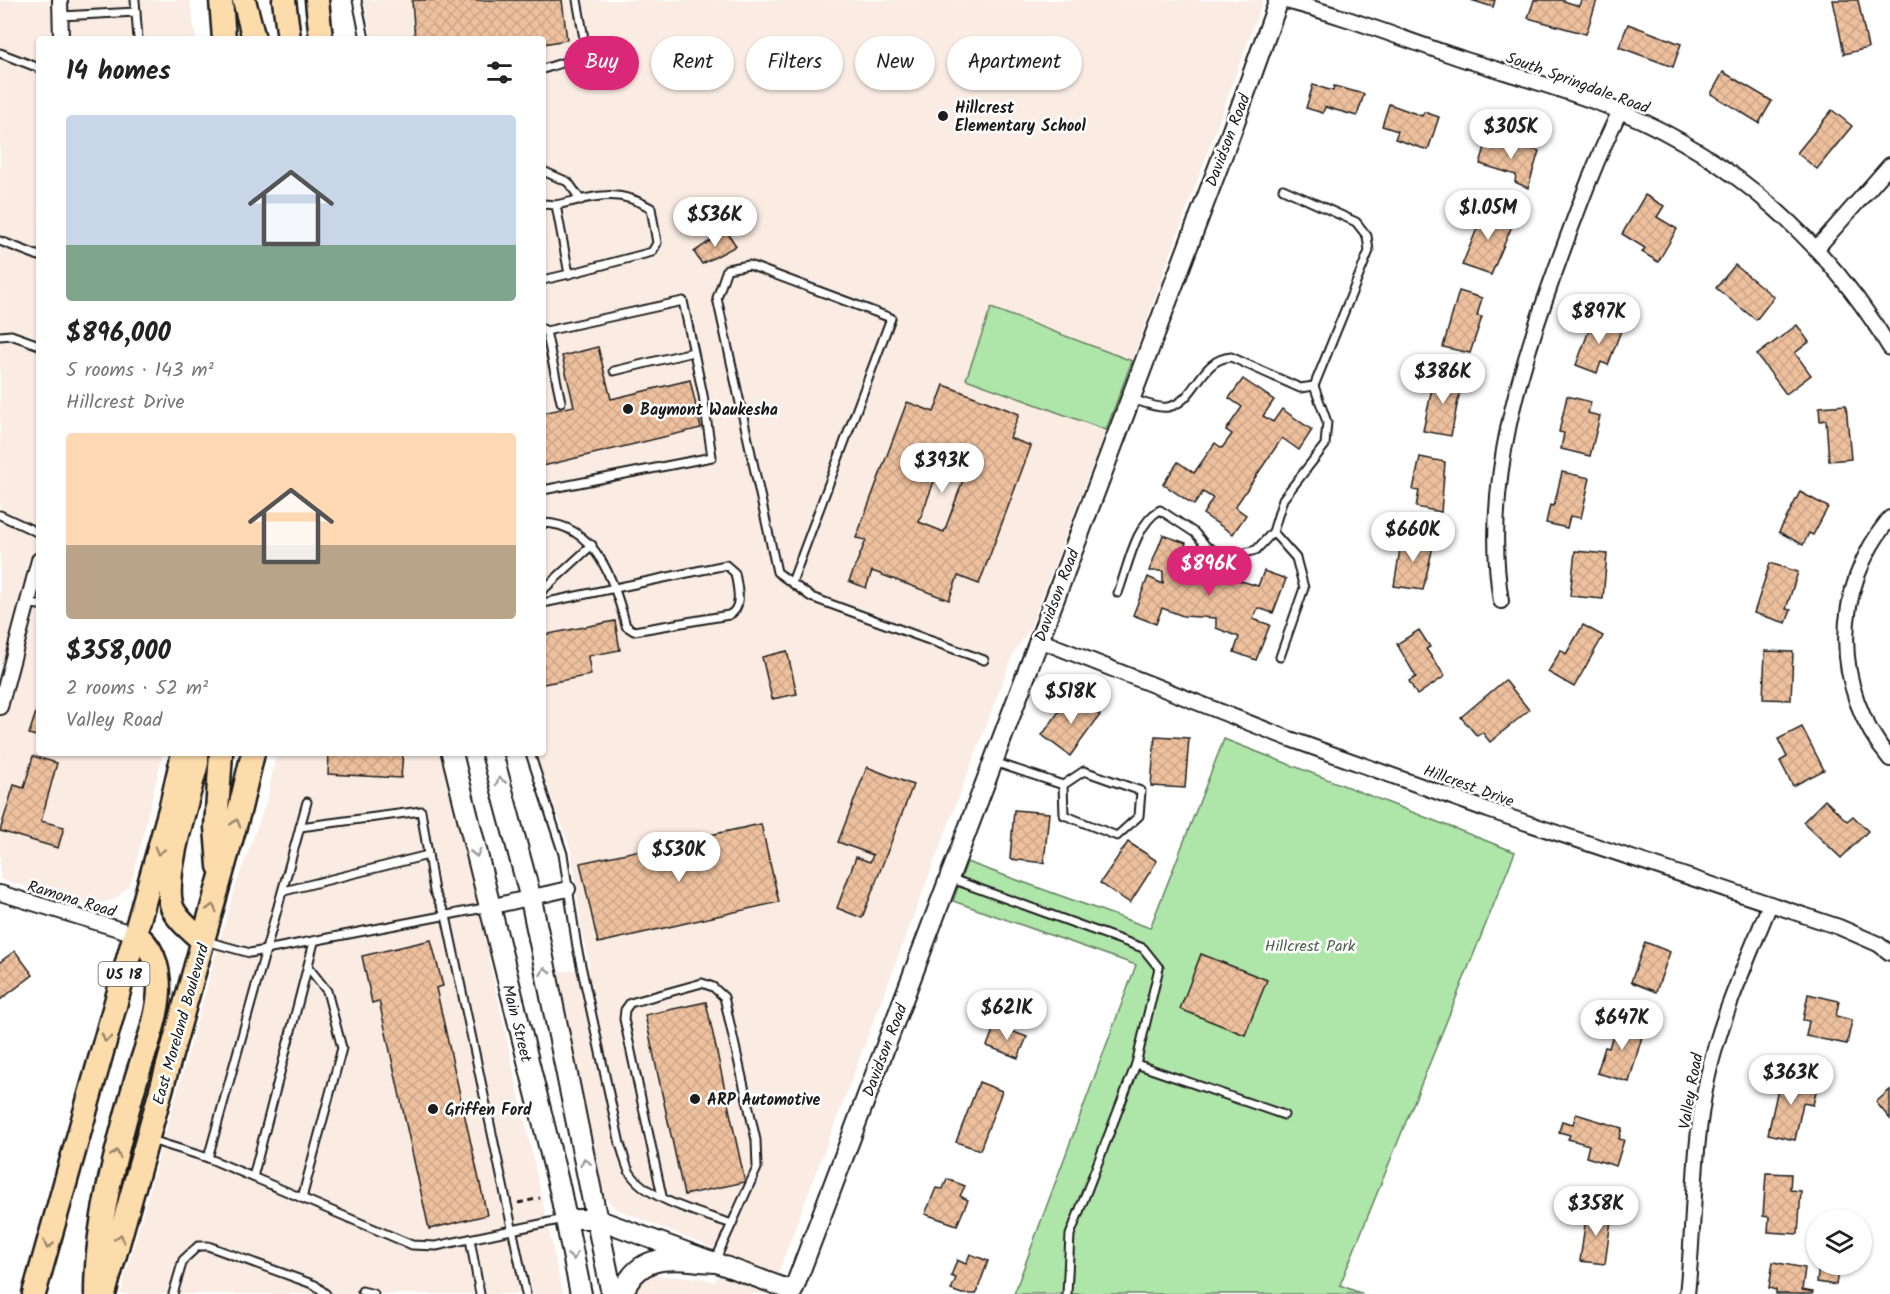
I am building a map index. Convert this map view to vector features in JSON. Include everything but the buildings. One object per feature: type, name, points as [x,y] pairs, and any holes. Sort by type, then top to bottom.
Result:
[{"type":"main road","points":[[221,0],[224,36]]},
{"type":"main road","points":[[244,0],[253,36]]},
{"type":"main road","points":[[284,0],[289,36]]},
{"type":"main road","points":[[316,0],[321,36]]},
{"type":"main road","name":"US 18","points":[[34,1294],[171,806],[182,756]]},
{"type":"main road","points":[[197,756],[170,874],[170,897],[173,909],[183,924],[203,941]]},
{"type":"main road","points":[[220,879],[216,827],[221,756]]},
{"type":"main road","name":"East Moreland Boulevard","points":[[104,1294],[252,756]]},
{"type":"main road","name":"Main Street","points":[[453,756],[566,1219],[581,1294]]},
{"type":"main road","points":[[493,756],[531,899],[612,1294]]},
{"type":"main road","points":[[96,1294],[96,1256],[116,1155],[159,991],[155,958],[147,943],[135,934]]},
{"type":"main road","points":[[622,1294],[628,1279],[637,1268],[650,1262],[715,1262]]},
{"type":"street","points":[[60,0],[62,36]]},
{"type":"street","name":"South Springdale Road","points":[[1280,0],[1620,111],[1692,147],[1746,184],[1787,219],[1816,249],[1864,307],[1890,348]]},
{"type":"street","name":"Davidson Road","points":[[566,1219],[597,1219],[793,1292],[1280,0]]},
{"type":"street","points":[[1501,601],[1495,534],[1498,496],[1508,433],[1528,351],[1569,231],[1620,111]]},
{"type":"street","points":[[1816,249],[1890,165]]},
{"type":"street","points":[[1890,518],[1871,543],[1853,584],[1845,640],[1854,695],[1864,722],[1890,759]]},
{"type":"street","points":[[0,707],[34,605],[36,587]]},
{"type":"street","name":"Hillcrest Drive","points":[[1039,640],[1290,739],[1488,810],[1839,927],[1878,944],[1890,953]]},
{"type":"street","points":[[489,907],[568,889]]},
{"type":"street","name":"Ramona Road","points":[[0,893],[135,934]]},
{"type":"street","name":"Valley Road","points":[[1687,1294],[1700,1122],[1707,1081],[1717,1039],[1770,904]]},
{"type":"lane","points":[[135,0],[138,36]]},
{"type":"lane","points":[[357,0],[364,36]]},
{"type":"lane","points":[[546,68],[587,55],[577,0]]},
{"type":"lane","points":[[61,16],[136,12]]},
{"type":"lane","points":[[0,54],[36,67]]},
{"type":"lane","points":[[546,172],[568,182],[580,200]]},
{"type":"lane","points":[[1118,593],[1143,526],[1152,515],[1160,510],[1195,532],[1207,547],[1228,557],[1256,549],[1274,532],[1283,499],[1325,445],[1327,422],[1314,386],[1322,372],[1326,355],[1369,250],[1367,236],[1356,222],[1283,189]]},
{"type":"lane","points":[[546,204],[556,205],[607,194],[635,199],[651,208],[657,243],[652,252],[546,279]]},
{"type":"lane","points":[[556,205],[570,274]]},
{"type":"lane","points":[[0,241],[36,255]]},
{"type":"lane","points":[[792,582],[891,318],[749,265],[727,269],[717,298],[777,572],[812,597],[984,660]]},
{"type":"lane","points":[[546,330],[683,301],[712,457],[546,489]]},
{"type":"lane","points":[[0,336],[11,335],[36,344]]},
{"type":"lane","points":[[546,338],[561,402]]},
{"type":"lane","points":[[614,371],[693,351]]},
{"type":"lane","points":[[1130,399],[1166,407],[1183,401],[1203,371],[1221,358],[1231,357],[1300,388],[1314,386]]},
{"type":"lane","points":[[0,515],[36,532]]},
{"type":"lane","points":[[546,523],[559,523],[580,534],[592,545],[616,588],[626,626],[633,631],[729,615],[735,612],[739,604],[735,573],[726,565],[616,588],[546,602]]},
{"type":"lane","points":[[1274,532],[1296,558],[1304,588],[1280,657]]},
{"type":"lane","points":[[546,587],[592,545]]},
{"type":"lane","points":[[531,756],[563,854],[578,947],[620,1144],[629,1172],[646,1188],[688,1209],[732,1224]]},
{"type":"lane","points":[[993,761],[1063,785]]},
{"type":"lane","points":[[1084,771],[1141,791],[1139,816],[1117,836],[1095,828],[1064,815],[1063,785],[1084,771]]},
{"type":"lane","points":[[208,1158],[268,950],[307,801]]},
{"type":"lane","points":[[300,827],[421,811],[434,891],[446,916],[526,1294]]},
{"type":"lane","points":[[284,891],[428,855]]},
{"type":"lane","points":[[948,878],[1143,948],[1159,968],[1136,1064],[1075,1215],[1070,1234],[1067,1294]]},
{"type":"lane","points":[[203,941],[250,953],[489,907]]},
{"type":"lane","points":[[253,1177],[314,942]]},
{"type":"lane","points":[[302,1198],[342,1048],[327,991],[308,967]]},
{"type":"lane","points":[[662,1196],[624,1020],[625,1010],[630,1003],[702,983],[713,987],[724,997],[756,1140],[757,1168],[715,1262]]},
{"type":"lane","points":[[1136,1064],[1284,1116]]},
{"type":"lane","points":[[148,1139],[208,1158],[412,1245],[436,1246],[566,1219]]},
{"type":"lane","points":[[470,1239],[480,1294]]},
{"type":"lane","points":[[174,1294],[183,1260],[198,1246],[208,1246],[315,1285],[326,1294]]},
{"type":"lane","points":[[363,1291],[374,1294]]},
{"type":"path","points":[[508,1205],[540,1198]]},
{"type":"shaded area","points":[[0,0],[190,0],[196,36],[36,36],[36,756],[162,756],[133,877],[127,888],[115,899],[99,904],[84,904],[0,879]]},
{"type":"shaded area","points":[[364,0],[1263,0],[1132,361],[991,309],[966,379],[1106,430],[1029,631],[1014,652],[770,1294],[627,1294],[642,1278],[651,1275],[701,1278],[715,1282],[725,1253],[616,1209],[605,1198],[599,1187],[553,973],[590,967],[581,929],[572,853],[536,756],[546,756],[546,36],[371,36]]},
{"type":"shaded area","points":[[275,756],[445,756],[563,1294],[120,1294],[235,887],[268,797]]},
{"type":"green space","points":[[991,308],[1132,361],[1106,430],[966,379]]},
{"type":"green space","name":"Hillcrest Park","points":[[1224,739],[1515,852],[1340,1285],[1363,1294],[1014,1294],[1136,965],[953,901],[967,862],[1150,928]]},
{"type":"place","name":"Hillcrest Elementary School","points":[[943,116]]},
{"type":"place","name":"Baymont Waukesha","points":[[628,409]]},
{"type":"place","name":"ARP Automotive","points":[[695,1099]]},
{"type":"place","name":"Griffen Ford","points":[[433,1109]]}]
